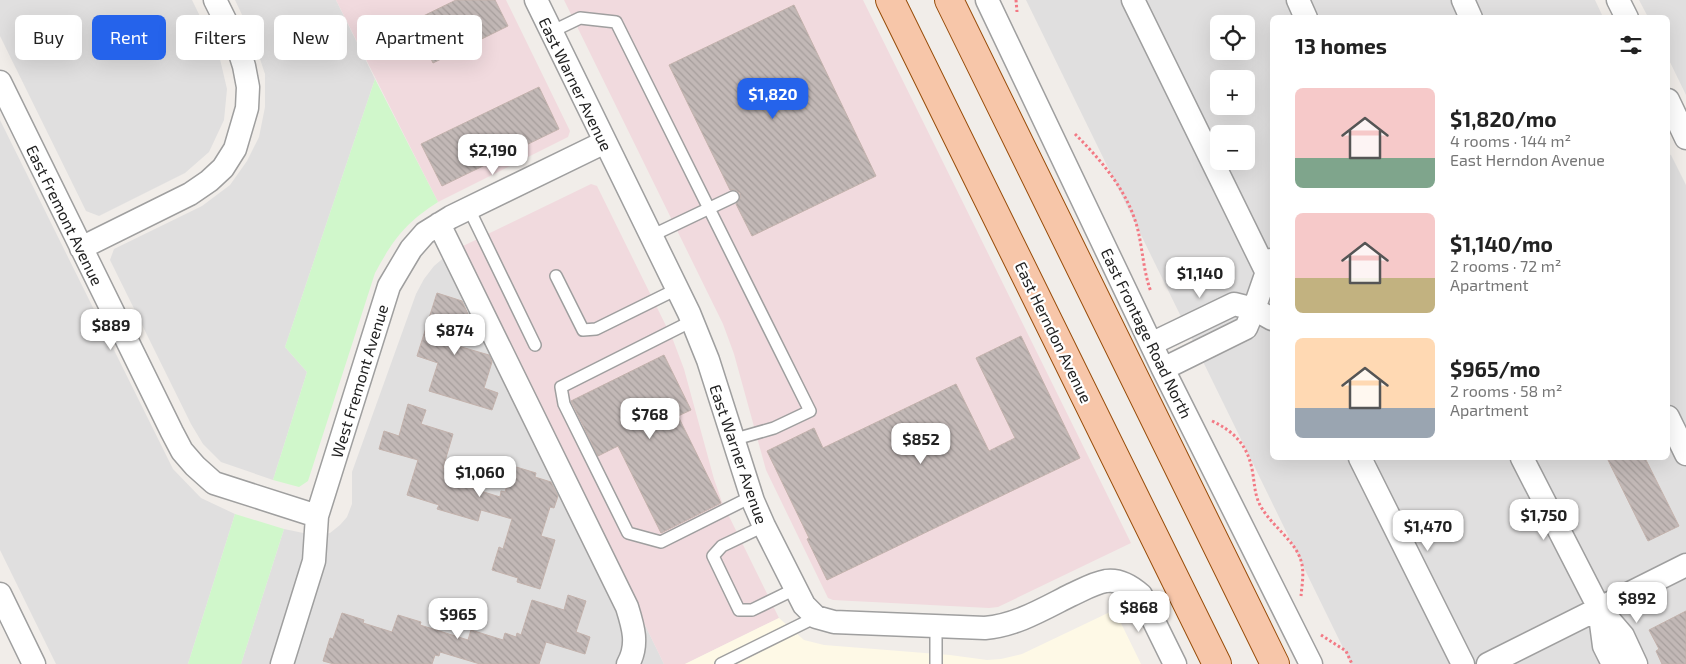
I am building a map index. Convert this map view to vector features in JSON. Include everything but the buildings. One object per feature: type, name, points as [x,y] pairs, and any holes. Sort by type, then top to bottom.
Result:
[{"type":"main road","name":"East Herndon Avenue","points":[[890,0],[1217,664]]},
{"type":"main road","points":[[949,0],[1275,664]]},
{"type":"street","points":[[81,248],[190,194],[209,181],[223,168],[235,149],[247,108],[248,87],[237,44],[215,0]]},
{"type":"street","name":"East Warner Avenue","points":[[536,0],[692,321],[708,360],[751,497],[764,526],[804,605],[816,617]]},
{"type":"street","name":"East Frontage Road North","points":[[987,0],[1163,369],[1311,664]]},
{"type":"street","points":[[1132,0],[1270,264],[1263,314],[1246,328],[1163,369]]},
{"type":"street","points":[[1298,0],[1305,15]]},
{"type":"street","points":[[1463,0],[1470,15]]},
{"type":"street","points":[[1618,0],[1626,15]]},
{"type":"street","name":"East Fremont Avenue","points":[[0,82],[182,451],[214,483],[317,516]]},
{"type":"street","name":"West Fremont Avenue","points":[[282,664],[314,561],[317,516],[389,286],[411,249],[425,233],[451,217],[605,142]]},
{"type":"street","points":[[439,224],[627,606],[634,627],[635,643],[632,658],[628,664]]},
{"type":"street","points":[[1151,344],[1234,304],[1263,314]]},
{"type":"street","points":[[1670,421],[1686,454]]},
{"type":"street","points":[[1361,460],[1463,664]]},
{"type":"street","points":[[1523,460],[1599,608],[1623,636],[1636,664]]},
{"type":"street","points":[[1488,664],[1686,565]]},
{"type":"street","points":[[816,617],[834,622],[998,627],[1030,616],[1086,588],[1106,581],[1132,587],[1141,595],[1175,664]]},
{"type":"street","points":[[0,594],[34,664]]},
{"type":"street","points":[[1599,608],[1604,646],[1613,664]]},
{"type":"lane","points":[[551,32],[580,18],[616,22],[810,411],[774,428],[732,440]]},
{"type":"lane","points":[[651,236],[733,197]]},
{"type":"lane","points":[[469,209],[535,346]]},
{"type":"lane","points":[[556,276],[583,330],[596,329],[677,289]]},
{"type":"lane","points":[[692,321],[561,387],[564,404],[628,533],[661,542],[751,497]]},
{"type":"lane","points":[[764,526],[722,546],[713,556],[739,610],[752,610],[795,589]]},
{"type":"lane","points":[[720,664],[816,617]]},
{"type":"lane","points":[[936,626],[936,664]]},
{"type":"shaded area","points":[[0,0],[192,0],[199,15],[176,15],[176,60],[220,60],[227,89],[224,120],[209,152],[185,173],[99,216],[86,211],[0,36]]},
{"type":"shaded area","points":[[235,0],[336,0],[343,15],[274,15],[274,60],[347,60],[347,22],[357,43],[357,60],[366,60],[375,79],[285,347],[307,372],[273,480],[221,462],[203,444],[191,424],[110,260],[114,249],[202,206],[230,185],[247,161],[259,137],[265,107],[265,74],[260,60],[264,60],[264,15],[242,15]]},
{"type":"shaded area","points":[[336,0],[506,0],[570,131],[568,137],[438,202],[366,60],[482,60],[482,15],[357,15],[357,42],[347,22],[347,15],[344,15]]},
{"type":"shaded area","points":[[564,0],[863,0],[1131,543],[998,607],[833,600],[828,598],[766,470],[734,354],[723,324]]},
{"type":"shaded area","points":[[1026,0],[1595,0],[1602,15],[1270,15],[1270,460],[1670,460],[1670,155],[1686,185],[1686,664],[1351,664]]},
{"type":"shaded area","points":[[1639,0],[1686,0],[1686,95],[1670,62],[1670,15],[1647,15]]},
{"type":"shaded area","points":[[0,120],[173,469],[201,498],[235,514],[188,664],[56,664],[0,550]]},
{"type":"shaded area","points":[[591,184],[597,186],[673,340],[684,369],[722,502],[779,618],[685,664],[664,664],[461,247]]},
{"type":"shaded area","points":[[461,247],[664,664],[241,664],[284,529],[318,536],[330,533],[347,517],[352,504],[352,472],[416,294],[434,266],[447,255]]},
{"type":"shaded area","points":[[1110,612],[1118,617],[1141,664],[685,664],[779,618],[804,640],[824,645],[950,655],[987,660],[1022,654]]},
{"type":"green space","points":[[375,79],[438,202],[408,225],[394,242],[375,273],[308,481],[299,487],[273,480],[307,372],[285,347]]},
{"type":"green space","points":[[235,514],[284,529],[241,664],[188,664]]}]
